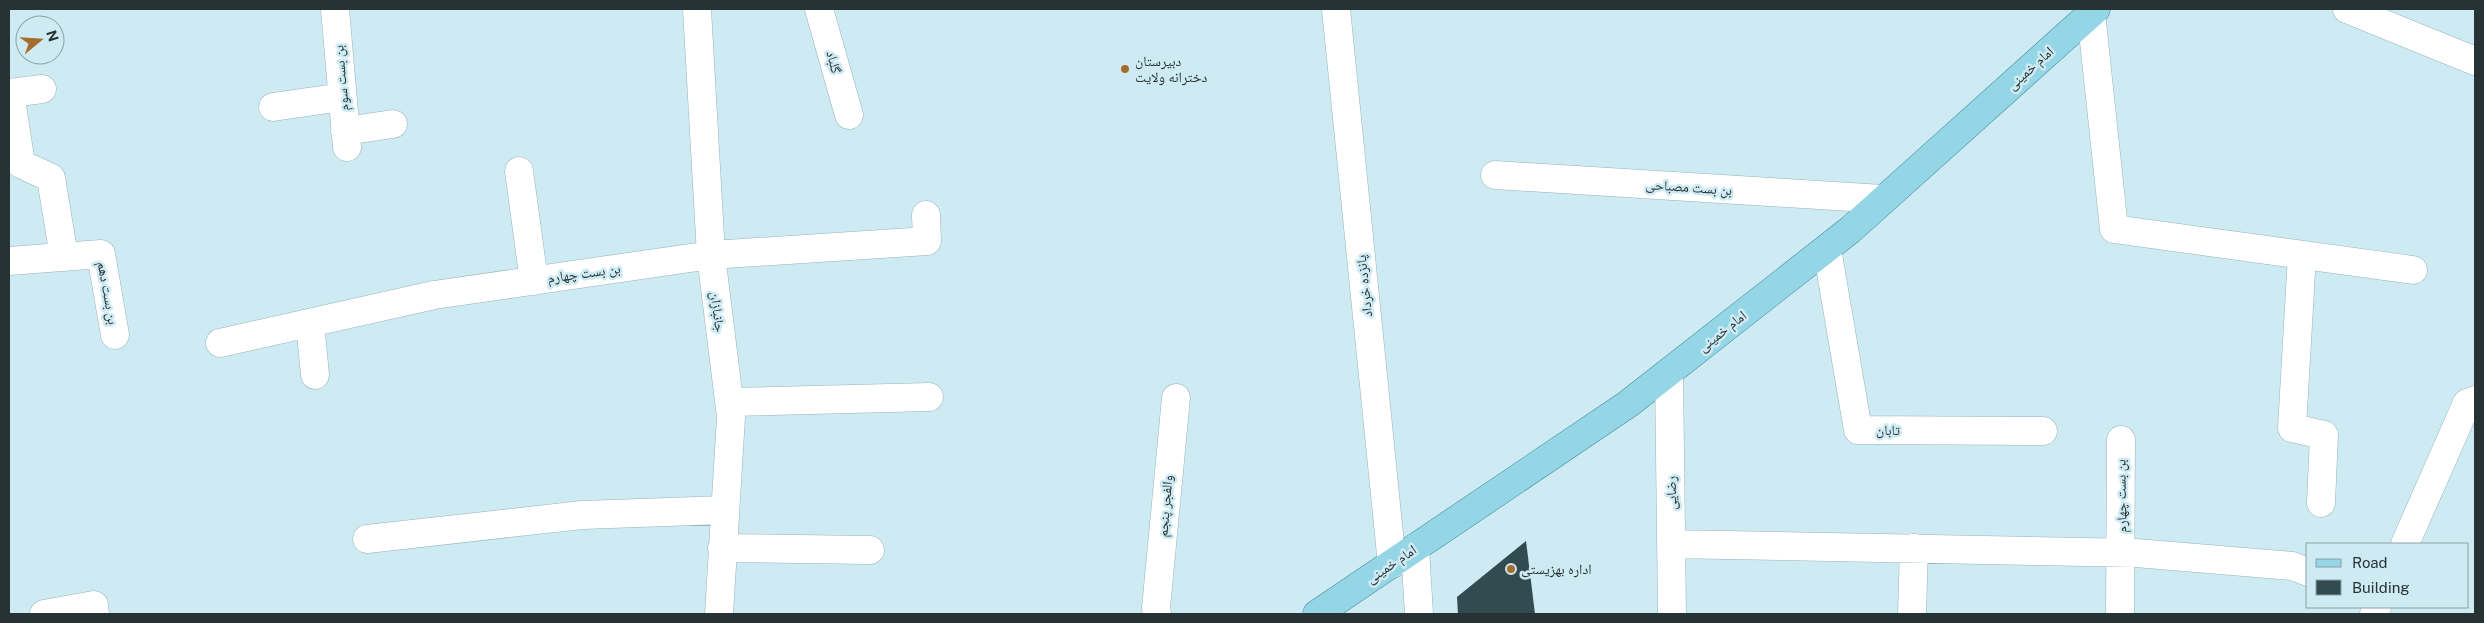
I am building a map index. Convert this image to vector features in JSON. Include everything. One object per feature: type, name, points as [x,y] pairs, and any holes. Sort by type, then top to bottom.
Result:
[{"type":"main road","name":"امام خمینی","points":[[1317,614],[1628,404],[1827,249],[2094,11]]},
{"type":"street","name":"بن بست سوم","points":[[335,9],[346,139],[393,124]]},
{"type":"street","name":"جانبازان","points":[[697,9],[711,255],[731,417],[719,614]]},
{"type":"street","name":"گلباد","points":[[819,9],[849,115]]},
{"type":"street","name":"پانزده خرداد","points":[[1336,9],[1392,564]]},
{"type":"street","points":[[2347,9],[2475,61]]},
{"type":"street","points":[[2094,11],[2114,229],[2413,270]]},
{"type":"street","points":[[42,90],[10,94],[21,164],[51,178],[64,257]]},
{"type":"street","points":[[273,107],[342,96]]},
{"type":"street","points":[[519,171],[534,281]]},
{"type":"street","name":"بن بست مصباحی","points":[[1495,175],[1883,199]]},
{"type":"street","name":"بن بست چهارم","points":[[220,343],[434,295],[711,255],[927,241],[926,215]]},
{"type":"street","name":"تابان","points":[[1827,249],[1858,430],[2043,431]]},
{"type":"street","name":"بن بست دهم","points":[[9,261],[101,254],[115,334]]},
{"type":"street","points":[[2302,254],[2292,428],[2324,435],[2321,504]]},
{"type":"street","points":[[310,323],[315,375]]},
{"type":"street","name":"رضایی","points":[[1669,372],[1672,614]]},
{"type":"street","points":[[730,402],[929,397]]},
{"type":"street","name":"والفجر پنجم","points":[[1157,614],[1156,608],[1176,398]]},
{"type":"street","points":[[2405,543],[2468,403],[2475,400]]},
{"type":"street","name":"بن بست چهارم","points":[[2120,440],[2122,552],[2120,614]]},
{"type":"street","points":[[367,539],[582,515],[724,510]]},
{"type":"street","points":[[1671,544],[2122,552],[2292,566],[2306,571]]},
{"type":"street","points":[[722,548],[870,550]]},
{"type":"street","points":[[1414,548],[1419,614]]},
{"type":"street","points":[[1912,614],[1914,548]]},
{"type":"street","points":[[44,614],[94,605],[95,614]]},
{"type":"building","name":"اداره بهزیستی","points":[[1526,541],[1535,614],[1458,614],[1457,597]]},
{"type":"place","name":"دبیرستان دخترانه ولایت","points":[[1125,69]]},
{"type":"place","name":"اداره بهزیستی","points":[[1511,569]]}]
